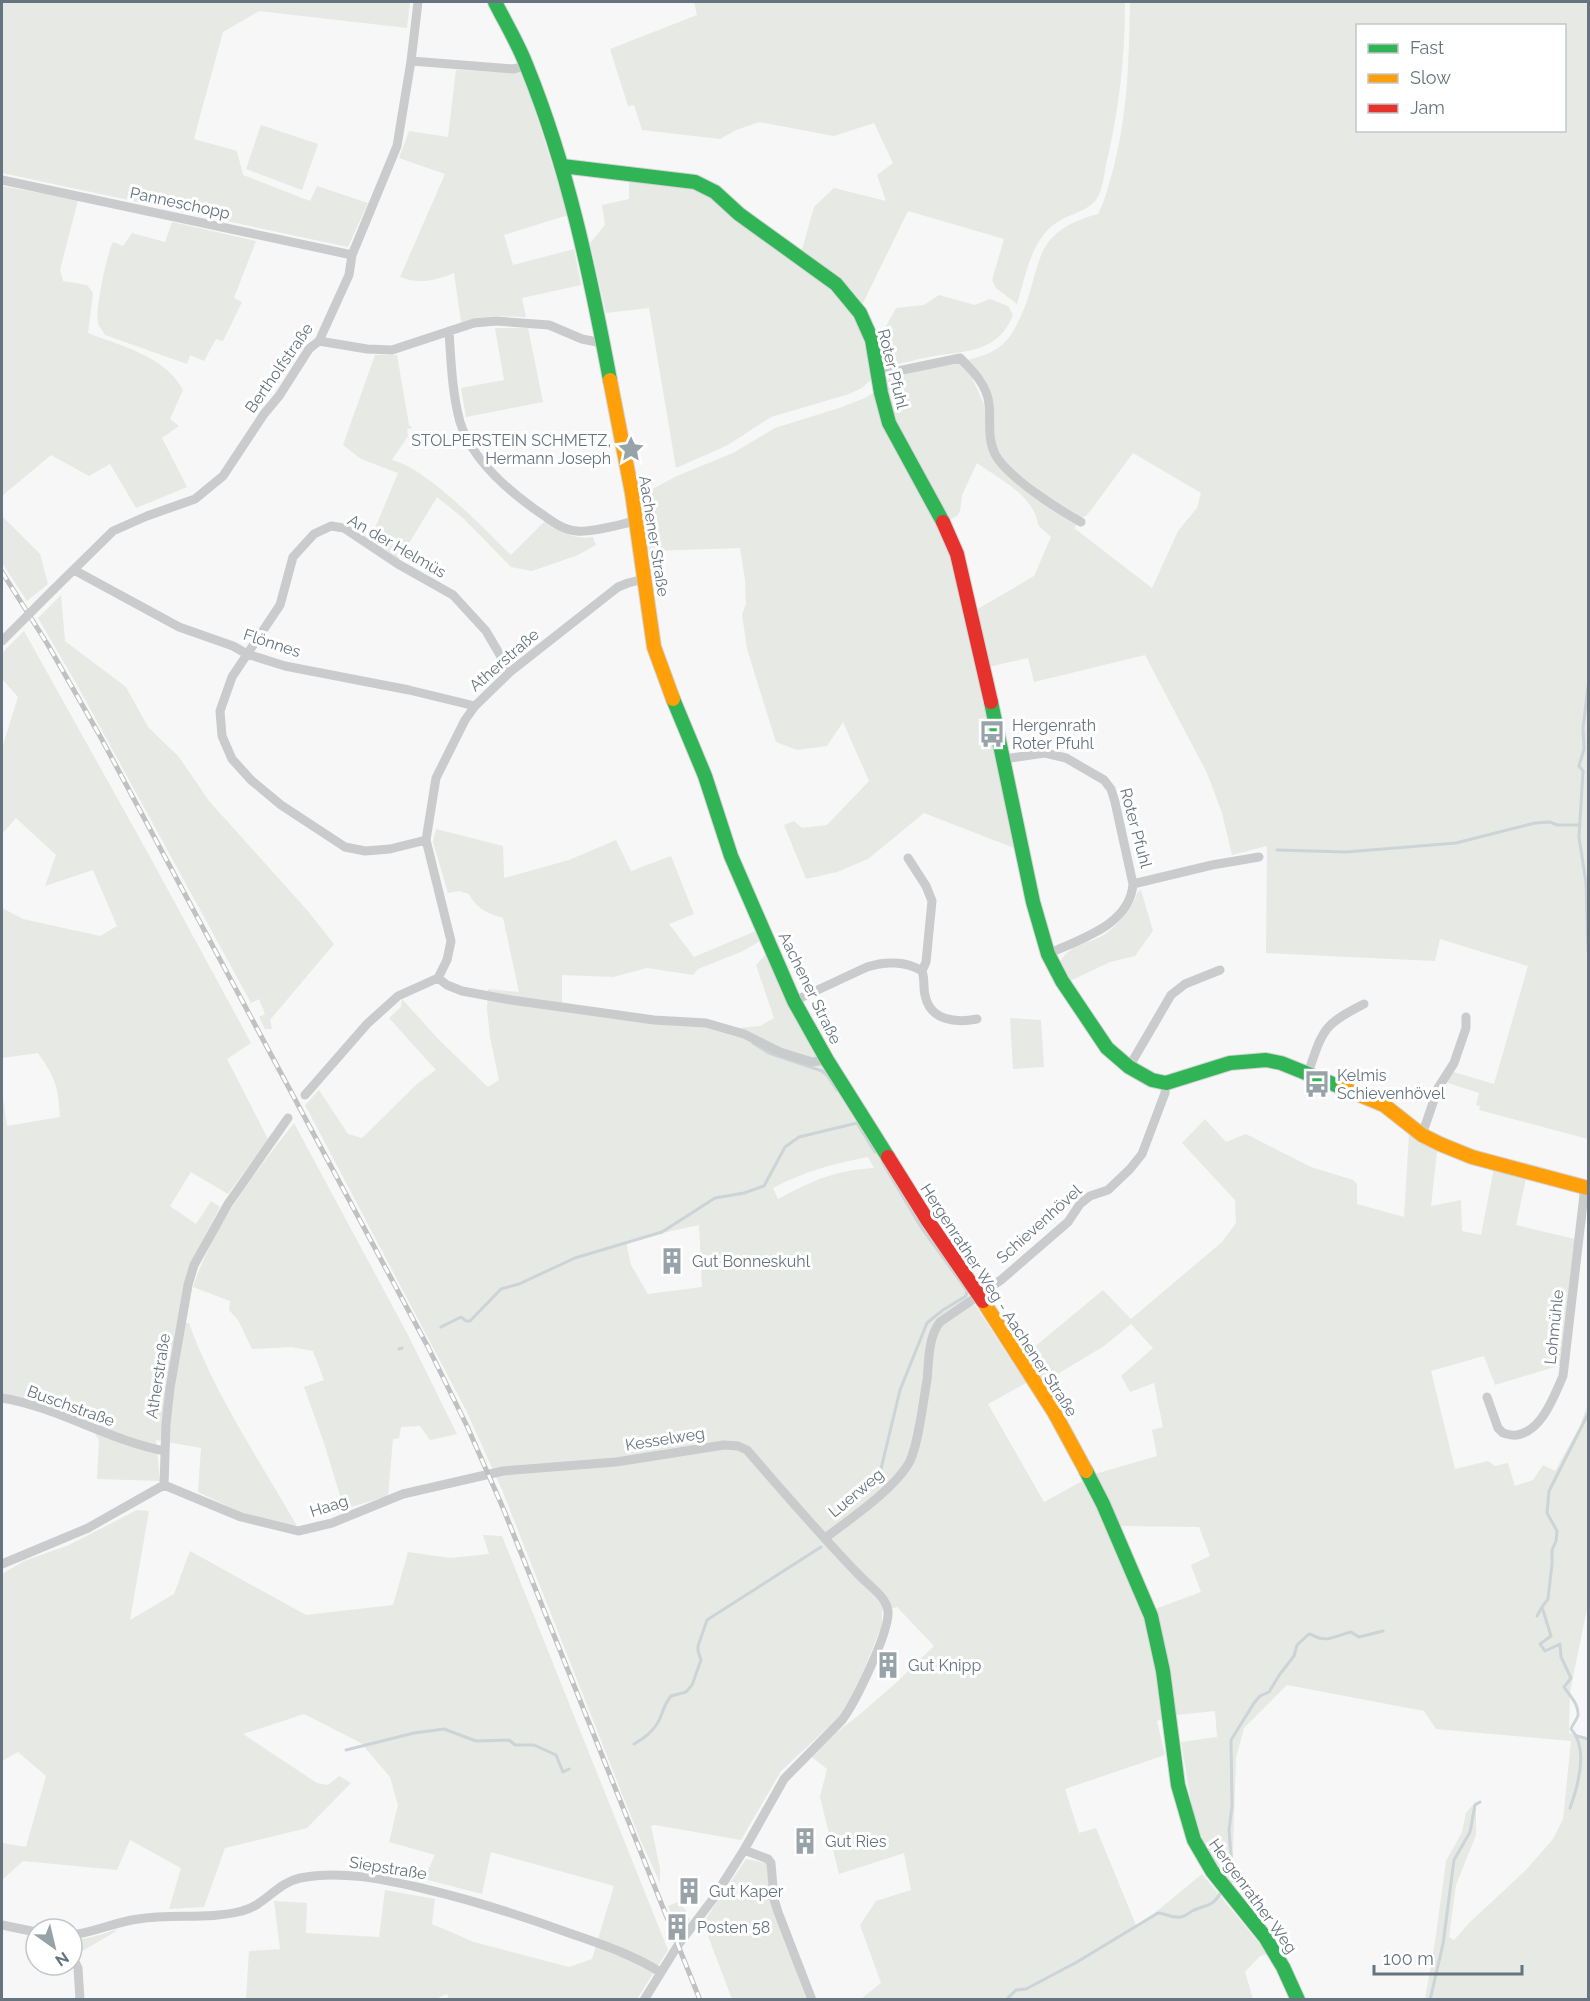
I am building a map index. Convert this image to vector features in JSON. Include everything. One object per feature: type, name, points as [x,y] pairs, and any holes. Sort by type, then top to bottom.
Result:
[{"type":"street","name":"Bertholfstraße","points":[[2,641],[113,531],[195,499],[223,476],[309,349],[319,341],[349,275],[352,255],[397,146],[418,2]]},
{"type":"street","name":"Aachener Straße","points":[[495,2],[527,66],[562,166],[591,280],[636,521],[654,647],[665,680],[705,776],[731,855],[794,1001],[827,1059]]},
{"type":"street","points":[[411,61],[513,69],[527,66]]},
{"type":"street","name":"Roter Pfuhl","points":[[562,166],[695,182],[715,192],[739,214],[837,284],[856,308],[872,340],[881,393],[890,423],[942,518],[957,554],[1004,759],[1033,902],[1048,954],[1066,989],[1096,1035],[1129,1067]]},
{"type":"street","name":"Panneschopp","points":[[2,180],[352,255]]},
{"type":"street","points":[[319,341],[367,349],[392,350],[474,323],[496,321],[538,323],[602,344]]},
{"type":"street","points":[[449,331],[452,376],[460,422],[481,460],[518,497],[563,528],[579,532],[636,521]]},
{"type":"street","points":[[879,375],[960,358],[974,372],[986,392],[989,403],[990,436],[994,453],[1000,462],[1022,482],[1081,522]]},
{"type":"street","name":"An der Helmüs","points":[[426,840],[390,849],[365,851],[345,848],[281,805],[251,780],[232,759],[222,736],[220,711],[232,677],[280,605],[294,557],[314,534],[331,526],[344,528],[398,564],[453,596],[486,631],[510,672]]},
{"type":"street","name":"Flönnes","points":[[74,570],[179,627],[233,646],[247,654],[285,666],[409,690],[475,706]]},
{"type":"street","name":"Atherstraße","points":[[438,978],[447,960],[451,941],[426,840],[436,778],[456,736],[475,706],[510,672],[618,587],[628,582],[644,579]]},
{"type":"street","name":"Roter Pfuhl","points":[[1004,759],[1045,753],[1066,758],[1104,780],[1111,789],[1115,802],[1133,884],[1132,893],[1128,902],[1105,928],[1048,954]]},
{"type":"street","name":"Roter Pfuhl","points":[[1133,884],[1212,865],[1259,857]]},
{"type":"street","points":[[908,858],[926,886],[932,901],[926,962],[922,971],[925,997],[937,1015],[961,1022],[977,1019]]},
{"type":"street","points":[[794,1001],[877,964],[900,963],[922,971]]},
{"type":"street","points":[[1220,970],[1185,984],[1171,995],[1129,1067],[1152,1080],[1166,1083],[1230,1063],[1249,1060],[1281,1063],[1384,1105],[1422,1135],[1472,1157],[1587,1187]]},
{"type":"street","points":[[305,1095],[367,1024],[398,996],[438,978],[447,985],[462,991],[511,1000],[654,1020],[706,1023],[744,1034],[780,1052],[812,1062],[827,1059]]},
{"type":"street","points":[[1308,1073],[1326,1028],[1335,1019],[1364,1004]]},
{"type":"street","points":[[1422,1135],[1438,1088],[1454,1063],[1466,1028],[1466,1017]]},
{"type":"street","name":"Hergenrather Weg - Aachener Straße","points":[[827,1059],[928,1221],[980,1296],[1059,1422],[1103,1504],[1151,1616],[1162,1657],[1177,1775]]},
{"type":"street","name":"Schievenhövel","points":[[980,1296],[1068,1222],[1080,1204],[1090,1196],[1108,1190],[1130,1169],[1142,1154],[1165,1093],[1166,1083]]},
{"type":"street","name":"Atherstraße","points":[[164,1485],[170,1388],[194,1265],[228,1204],[288,1118]]},
{"type":"street","name":"Lohmühle","points":[[1487,1397],[1498,1428],[1503,1433],[1516,1435],[1534,1427],[1552,1400],[1563,1376],[1587,1187]]},
{"type":"street","name":"Luerweg","points":[[644,2000],[660,1972],[713,1899],[784,1779],[842,1720],[860,1692],[885,1629],[888,1611],[881,1596],[847,1564],[825,1538],[884,1491],[904,1470],[914,1448],[934,1329],[950,1314],[980,1296]]},
{"type":"street","name":"Buschstraße","points":[[2,1398],[32,1406],[139,1446],[165,1451]]},
{"type":"street","name":"Kesselweg","points":[[470,1479],[503,1471],[616,1462],[724,1445],[738,1446],[747,1450],[825,1538]]},
{"type":"street","name":"Haag","points":[[164,1485],[242,1517],[298,1531],[332,1523],[403,1494],[470,1479]]},
{"type":"street","points":[[2,1564],[88,1528],[164,1485]]},
{"type":"street","name":"Hergenrather Weg","points":[[1177,1775],[1187,1823],[1199,1851],[1272,1945],[1283,1964],[1298,2000]]},
{"type":"street","points":[[744,1850],[768,1859],[771,1863],[776,1905],[812,2000]]},
{"type":"street","name":"Siepstraße","points":[[84,1934],[138,1918],[214,1915],[244,1911],[266,1898],[280,1885],[299,1878],[355,1875],[397,1882],[508,1911],[627,1954],[660,1972]]},
{"type":"street","points":[[2,1925],[24,1930]]},
{"type":"street","points":[[79,1977],[80,2000]]},
{"type":"shaded area","points":[[2,2],[410,2],[407,28],[259,11],[223,32],[197,127],[194,139],[237,151],[243,175],[310,201],[317,186],[368,203],[348,247],[2,173]]},
{"type":"shaded area","points":[[694,2],[1125,2],[1124,44],[1118,104],[1104,179],[1098,197],[1092,204],[1056,223],[1040,239],[1026,271],[1017,304],[996,288],[992,280],[1004,239],[908,211],[861,307],[801,253],[814,207],[834,188],[886,201],[877,175],[893,163],[874,123],[834,136],[759,122],[736,130],[720,139],[642,130],[634,105],[628,106],[610,49],[697,15]]},
{"type":"shaded area","points":[[1130,2],[1588,2],[1588,1139],[1479,1110],[1480,1106],[1476,1105],[1479,1093],[1445,1082],[1454,1072],[1494,1084],[1528,966],[1440,939],[1435,961],[1266,953],[1267,846],[1232,855],[1222,813],[1207,773],[1145,655],[1034,682],[1028,658],[988,667],[976,610],[1034,576],[1051,537],[1038,525],[1030,505],[1015,489],[977,463],[962,495],[960,511],[957,516],[949,520],[893,422],[884,384],[888,379],[958,361],[971,376],[984,404],[988,439],[998,463],[1078,523],[1074,528],[1152,588],[1178,531],[1197,508],[1201,493],[1133,453],[1086,516],[1078,518],[1007,466],[996,450],[992,403],[968,360],[995,350],[1012,333],[1026,303],[1041,255],[1048,243],[1059,231],[1075,222],[1098,214],[1107,191],[1119,145],[1127,84]]},
{"type":"shaded area","points":[[456,70],[523,73],[568,215],[504,235],[513,265],[574,249],[581,285],[522,298],[526,317],[494,316],[461,322],[454,273],[427,281],[414,281],[400,277],[445,174],[399,158],[409,131],[448,137]]},
{"type":"shaded area","points":[[261,125],[318,144],[302,190],[246,169]]},
{"type":"shaded area","points":[[629,180],[691,184],[711,194],[833,290],[850,310],[860,327],[873,378],[862,388],[849,394],[771,417],[728,445],[676,468],[649,308],[606,313],[590,243],[605,225],[602,205],[629,199]]},
{"type":"shaded area","points":[[2,186],[78,200],[60,270],[63,281],[87,285],[93,293],[88,333],[154,360],[175,378],[183,390],[170,419],[179,426],[162,438],[187,487],[136,508],[110,464],[89,476],[51,455],[2,496]]},
{"type":"shaded area","points":[[172,222],[256,241],[234,298],[242,302],[223,341],[216,339],[204,361],[190,355],[187,364],[105,335],[98,322],[102,282],[113,242],[123,246],[132,233],[165,242]]},
{"type":"shaded area","points":[[939,295],[975,305],[990,299],[1008,306],[1013,315],[1006,328],[987,345],[964,352],[901,364],[887,364],[880,344],[896,308],[924,305]]},
{"type":"shaded area","points":[[495,328],[528,328],[543,402],[466,417],[461,388],[504,380]]},
{"type":"shaded area","points":[[375,355],[397,355],[409,425],[413,428],[407,429],[408,436],[392,460],[422,475],[438,487],[471,515],[511,555],[545,521],[568,534],[586,538],[593,537],[596,545],[578,555],[532,571],[511,567],[463,518],[437,497],[399,560],[371,538],[398,473],[361,459],[343,445]]},
{"type":"shaded area","points":[[876,391],[952,551],[984,695],[1014,848],[924,813],[868,859],[837,872],[806,879],[784,825],[794,821],[802,828],[827,825],[869,781],[843,722],[827,746],[797,750],[776,742],[747,649],[742,614],[746,604],[745,580],[740,548],[649,551],[639,496],[677,476],[733,453],[775,428],[839,408]]},
{"type":"shaded area","points":[[2,516],[40,554],[48,584],[27,601],[2,563]]},
{"type":"shaded area","points":[[61,595],[65,641],[126,687],[148,727],[179,757],[209,801],[307,910],[334,944],[270,1020],[272,1029],[265,1029],[259,1017],[265,1014],[259,999],[251,1003],[38,618]]},
{"type":"shaded area","points":[[24,631],[251,1043],[227,1059],[268,1139],[228,1194],[191,1172],[170,1206],[196,1224],[211,1201],[220,1207],[190,1264],[180,1323],[189,1323],[211,1375],[298,1528],[244,1514],[198,1492],[201,1448],[156,1440],[160,1481],[97,1479],[99,1440],[86,1419],[2,1393],[2,1090],[7,1126],[60,1117],[55,1083],[38,1053],[2,1058],[2,908],[23,919],[100,936],[117,926],[93,870],[45,886],[56,855],[16,818],[2,834],[2,748],[18,697],[2,679],[2,653]]},
{"type":"shaded area","points":[[436,829],[503,846],[504,878],[569,860],[616,840],[631,871],[671,856],[694,914],[669,924],[694,957],[758,930],[762,940],[743,951],[698,969],[693,975],[647,968],[613,977],[562,975],[562,1002],[736,1028],[760,1026],[774,1018],[756,965],[767,953],[972,1292],[967,1298],[975,1305],[1026,1383],[988,1404],[1044,1502],[1095,1474],[1157,1456],[1152,1430],[1163,1427],[1154,1383],[1130,1392],[1121,1376],[1153,1348],[1131,1324],[1104,1346],[1043,1383],[1026,1354],[1103,1290],[1131,1319],[1222,1242],[1236,1223],[1235,1200],[1182,1143],[1205,1119],[1226,1142],[1246,1134],[1311,1167],[1353,1180],[1357,1184],[1357,1204],[1404,1217],[1409,1134],[1437,1152],[1431,1206],[1461,1200],[1462,1231],[1481,1235],[1494,1168],[1526,1179],[1516,1225],[1575,1239],[1561,1365],[1495,1385],[1484,1356],[1431,1371],[1455,1469],[1488,1461],[1495,1466],[1508,1463],[1515,1486],[1533,1480],[1543,1465],[1555,1471],[1580,1426],[1588,1403],[1588,1604],[1570,1692],[1569,1733],[1588,1739],[1588,1999],[1425,1999],[1446,1861],[1462,1832],[1466,1813],[1476,1801],[1476,1835],[1456,1885],[1449,1937],[1454,1940],[1526,1870],[1553,1839],[1563,1819],[1571,1741],[1436,1729],[1424,1711],[1287,1685],[1244,1728],[1236,1758],[1232,1884],[1209,1853],[1194,1820],[1181,1742],[1217,1737],[1215,1711],[1177,1715],[1157,1721],[1165,1755],[1065,1789],[1079,1833],[1096,1828],[1136,1925],[1151,1916],[1202,1874],[1268,1954],[1260,1956],[1245,1972],[1253,1999],[861,1999],[881,1983],[860,1925],[876,1901],[911,1890],[904,1853],[839,1874],[820,1797],[827,1769],[812,1757],[833,1735],[897,1682],[934,1646],[897,1607],[882,1611],[882,1625],[855,1692],[839,1717],[781,1771],[741,1840],[651,1826],[660,1868],[660,1883],[640,1839],[502,1490],[466,1410],[305,1105],[319,1090],[348,1134],[362,1138],[418,1083],[436,1070],[389,1018],[401,1007],[402,999],[440,1041],[488,1087],[499,1080],[490,1037],[487,1009],[488,989],[519,992],[503,918],[483,910],[469,894],[459,891],[448,893],[433,842]],"holes":[[[868,1157],[874,1168],[847,1171],[824,1177],[778,1199],[773,1188],[819,1169]],[[699,1225],[702,1287],[648,1294],[631,1265],[626,1241]],[[1120,1526],[1199,1527],[1210,1556],[1191,1565],[1201,1592],[1155,1609]]]},
{"type":"shaded area","points":[[1141,890],[1153,931],[1135,956],[1110,962],[1070,981],[1060,962],[1065,955],[1070,950],[1108,932],[1126,914],[1137,893]]},
{"type":"shaded area","points":[[1010,1018],[1041,1020],[1044,1067],[1013,1069]]},
{"type":"shaded area","points":[[294,1123],[408,1335],[457,1434],[430,1440],[420,1426],[401,1427],[399,1438],[393,1439],[388,1496],[344,1509],[304,1387],[324,1380],[313,1351],[292,1347],[252,1349],[238,1320],[229,1310],[230,1301],[193,1287],[212,1242],[236,1200]]},
{"type":"shaded area","points":[[137,1510],[149,1511],[130,1620],[174,1594],[190,1551],[306,1615],[393,1605],[408,1552],[450,1558],[489,1554],[483,1535],[502,1536],[668,1950],[637,1999],[449,2000],[447,1994],[433,2000],[246,1999],[249,1951],[280,1949],[274,1901],[307,1903],[306,1933],[379,1937],[385,1890],[435,1899],[432,1924],[474,1942],[569,1967],[592,1959],[614,1886],[491,1852],[482,1894],[424,1879],[435,1855],[389,1842],[398,1805],[390,1777],[361,1743],[304,1714],[243,1734],[317,1783],[328,1785],[339,1776],[351,1783],[307,1828],[225,1848],[204,1907],[169,1909],[181,1868],[130,1840],[117,1870],[23,1861],[2,1880],[2,1843],[26,1847],[46,1776],[18,1752],[2,1761],[2,1574],[24,1561],[69,1545]]},
{"type":"shaded area","points":[[746,1859],[767,1863],[769,1893],[806,1999],[732,1999],[703,1923]]},
{"type":"shaded area","points":[[678,1902],[686,1910],[685,1916],[690,1919],[679,1935],[668,1906]]},
{"type":"shaded area","points":[[117,1929],[84,1950],[84,1938]]},
{"type":"waterway","points":[[1588,687],[1583,728],[1584,749],[1579,766],[1583,771],[1579,837],[1586,883],[1588,951]]},
{"type":"waterway","points":[[1277,850],[1346,852],[1456,843],[1535,823],[1580,825]]},
{"type":"waterway","points":[[753,1043],[769,1053],[822,1071],[837,1090]]},
{"type":"waterway","points":[[441,1327],[461,1317],[470,1321],[501,1289],[519,1284],[575,1258],[662,1232],[715,1198],[744,1193],[764,1186],[785,1147],[799,1137],[857,1123],[875,1152]]},
{"type":"waterway","points":[[883,1163],[921,1227],[961,1282]]},
{"type":"waterway","points":[[880,1473],[900,1390],[927,1323],[966,1296],[967,1291],[961,1282]]},
{"type":"waterway","points":[[1570,1808],[1576,1789],[1581,1757],[1580,1746],[1571,1729],[1578,1711],[1564,1687],[1571,1678],[1561,1657],[1560,1644],[1545,1651],[1540,1644],[1551,1636],[1542,1607],[1548,1599],[1552,1550],[1557,1531],[1547,1513],[1549,1491],[1588,1414]]},
{"type":"waterway","points":[[634,1744],[655,1727],[671,1696],[686,1692],[692,1685],[701,1660],[698,1646],[707,1620],[821,1547]]},
{"type":"waterway","points":[[1537,1616],[1542,1607]]},
{"type":"waterway","points":[[1233,1881],[1229,1830],[1232,1806],[1231,1740],[1254,1703],[1260,1696],[1269,1692],[1294,1656],[1297,1645],[1309,1634],[1327,1639],[1351,1632],[1359,1637],[1383,1631]]},
{"type":"waterway","points":[[346,1750],[414,1733],[444,1729],[476,1741],[509,1740],[515,1745],[534,1745],[556,1755],[563,1772],[569,1769]]},
{"type":"waterway","points":[[1577,1736],[1588,1739]]},
{"type":"waterway","points":[[1430,2000],[1443,1944],[1454,1860],[1470,1832],[1475,1805],[1480,1802]]},
{"type":"waterway","points":[[1006,2000],[1016,1990],[1026,1989],[1077,1962],[1158,1913],[1174,1917],[1184,1916],[1213,1903],[1221,1892]]},
{"type":"railway","points":[[2,572],[48,645],[100,736],[428,1347],[467,1426],[503,1508],[700,2000]]},
{"type":"traffic: fast","points":[[495,2],[524,59],[542,105],[566,182],[586,261],[610,380]]},
{"type":"traffic: fast","points":[[562,166],[695,182],[715,192],[739,214],[836,284],[860,313],[872,340],[881,393],[889,423],[943,522]]},
{"type":"traffic: fast","points":[[673,699],[705,776],[731,856],[794,1001],[827,1060],[888,1157]]},
{"type":"traffic: fast","points":[[991,702],[1033,902],[1048,954],[1062,981],[1107,1048],[1129,1067],[1152,1080],[1166,1083],[1230,1063],[1266,1060],[1281,1063],[1343,1088]]},
{"type":"traffic: fast","points":[[1086,1471],[1103,1504],[1151,1616],[1163,1671],[1178,1785],[1194,1840],[1212,1871],[1265,1937],[1283,1967],[1298,2000]]},
{"type":"traffic: slow","points":[[610,380],[632,493],[654,647],[673,699]]},
{"type":"traffic: slow","points":[[1343,1088],[1384,1105],[1422,1135],[1440,1144],[1472,1157],[1588,1188]]},
{"type":"traffic: slow","points":[[983,1301],[1054,1412],[1086,1471]]},
{"type":"traffic: jam","points":[[943,522],[957,554],[991,702]]},
{"type":"traffic: jam","points":[[888,1157],[928,1221],[983,1301]]},
{"type":"place","name":"STOLPERSTEIN SCHMETZ, Hermann Joseph","points":[[631,449]]},
{"type":"place","name":"Hergenrath Roter Pfuhl","points":[[992,734]]},
{"type":"place","name":"Kelmis Schievenhövel","points":[[1317,1084]]},
{"type":"place","name":"Gut Bonneskuhl","points":[[672,1261]]},
{"type":"place","name":"Gut Knipp","points":[[888,1665]]},
{"type":"place","name":"Gut Ries","points":[[805,1841]]},
{"type":"place","name":"Gut Kaper","points":[[689,1891]]},
{"type":"place","name":"Posten 58","points":[[677,1927]]}]
